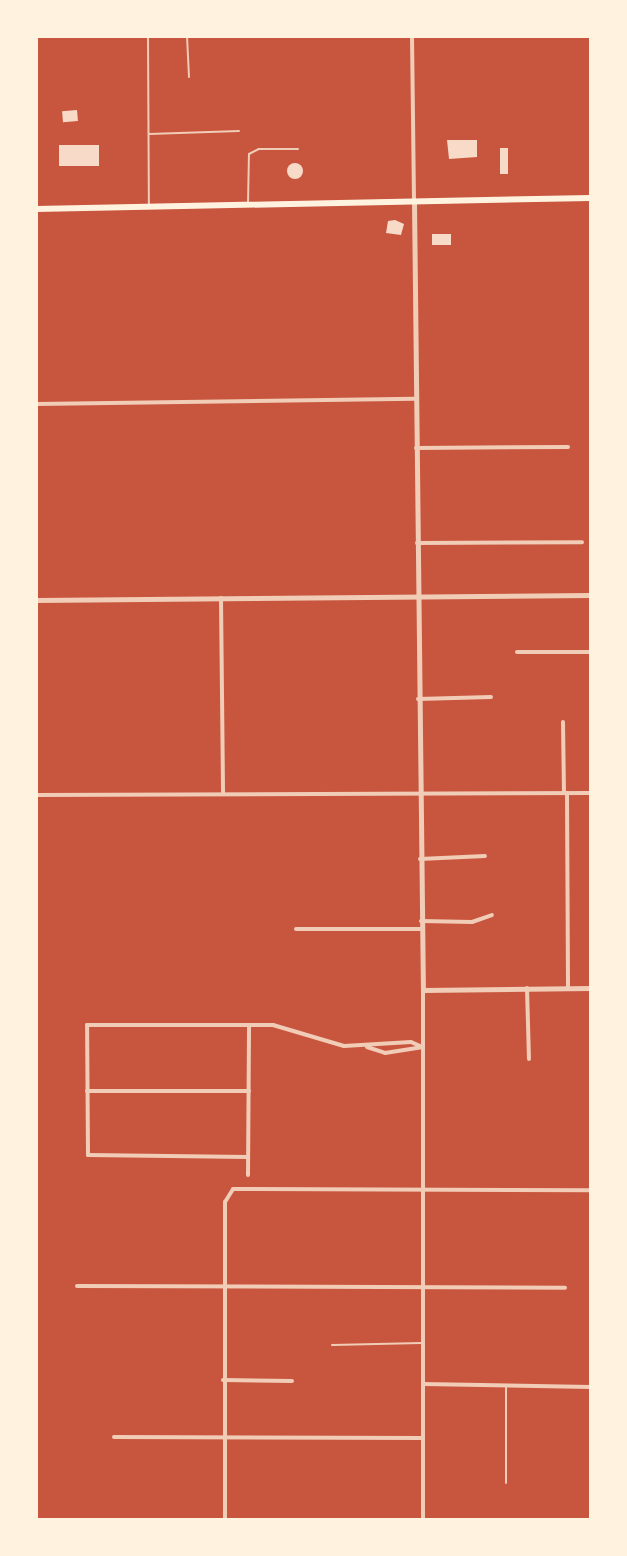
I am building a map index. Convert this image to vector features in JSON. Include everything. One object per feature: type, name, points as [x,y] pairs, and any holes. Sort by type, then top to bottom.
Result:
[{"type":"main road","points":[[36,209],[591,198]]},
{"type":"street","points":[[412,36],[423,990],[423,1520]]},
{"type":"street","points":[[36,404],[415,399]]},
{"type":"street","points":[[416,448],[568,447]]},
{"type":"street","points":[[417,543],[582,542]]},
{"type":"street","points":[[36,600],[591,595]]},
{"type":"street","points":[[221,598],[223,794]]},
{"type":"street","points":[[517,652],[591,652]]},
{"type":"street","points":[[418,699],[491,697]]},
{"type":"street","points":[[563,722],[568,988]]},
{"type":"street","points":[[36,795],[591,793]]},
{"type":"street","points":[[420,859],[485,856]]},
{"type":"street","points":[[421,921],[472,922],[492,915]]},
{"type":"street","points":[[296,929],[421,929]]},
{"type":"street","points":[[527,988],[529,1059]]},
{"type":"street","points":[[423,990],[591,988]]},
{"type":"street","points":[[248,1157],[88,1155],[87,1025],[281,1026],[338,1045],[367,1047],[411,1042],[422,1047]]},
{"type":"street","points":[[248,1175],[249,1026]]},
{"type":"street","points":[[367,1047],[385,1053],[422,1047]]},
{"type":"street","points":[[87,1091],[249,1091]]},
{"type":"street","points":[[225,1520],[225,1202],[233,1189],[422,1187],[591,1190]]},
{"type":"street","points":[[77,1286],[565,1288]]},
{"type":"street","points":[[223,1380],[292,1381]]},
{"type":"street","points":[[423,1384],[591,1387]]},
{"type":"street","points":[[114,1437],[423,1438]]},
{"type":"lane","points":[[148,36],[149,207]]},
{"type":"lane","points":[[187,36],[189,77]]},
{"type":"lane","points":[[149,134],[239,131]]},
{"type":"lane","points":[[248,205],[249,154],[259,149],[298,149]]},
{"type":"lane","points":[[332,1345],[422,1343]]},
{"type":"lane","points":[[506,1384],[506,1483]]},
{"type":"building","points":[[77,110],[78,121],[63,122],[62,111]]},
{"type":"building","points":[[447,140],[477,140],[477,157],[449,159]]},
{"type":"building","points":[[59,145],[99,145],[99,166],[59,166]]},
{"type":"building","points":[[500,148],[508,148],[508,174],[500,174]]},
{"type":"building","points":[[292,163],[298,163],[303,171],[301,177],[292,179],[287,174],[287,168]]},
{"type":"building","points":[[388,221],[404,224],[401,235],[386,233]]},
{"type":"building","points":[[432,234],[451,234],[451,245],[432,245]]}]
